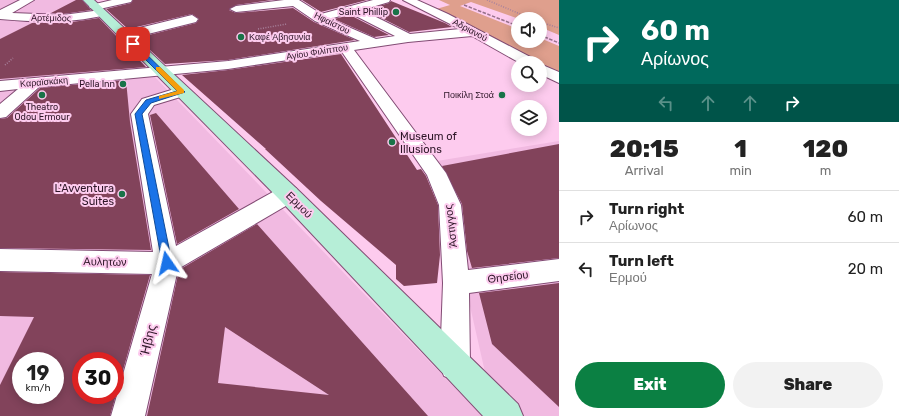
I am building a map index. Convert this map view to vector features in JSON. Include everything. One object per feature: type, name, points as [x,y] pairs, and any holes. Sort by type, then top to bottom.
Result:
[{"type":"street","points":[[0,14],[24,0]]},
{"type":"street","name":"Αρτέμιδος","points":[[0,14],[48,19],[81,17],[94,7],[127,0]]},
{"type":"street","points":[[319,18],[385,0]]},
{"type":"street","name":"Αδριανού","points":[[408,0],[431,9],[518,56]]},
{"type":"street","points":[[236,9],[293,1]]},
{"type":"street","name":"Ηφαίστου","points":[[293,1],[319,18],[375,43]]},
{"type":"street","name":"Ερμού","points":[[94,7],[288,194],[506,416]]},
{"type":"street","points":[[351,10],[408,38]]},
{"type":"street","points":[[124,36],[192,19]]},
{"type":"street","name":"Αγίου Φιλίππου","points":[[159,70],[228,65],[408,38],[474,32]]},
{"type":"street","name":"Άστιγγος","points":[[346,48],[436,173],[450,205],[456,283],[455,364]]},
{"type":"street","name":"Καραϊσκάκη","points":[[0,86],[33,84],[159,70]]},
{"type":"street","points":[[547,72],[559,78]]},
{"type":"street","points":[[0,113],[33,84]]},
{"type":"street","points":[[181,92],[148,102],[139,114],[167,263],[288,194]]},
{"type":"street","name":"Αυλητών","points":[[0,260],[167,263]]},
{"type":"street","name":"Ήβης","points":[[128,416],[167,263]]},
{"type":"street","name":"Θησείου","points":[[456,283],[559,270]]},
{"type":"path","points":[[487,0],[515,12]]},
{"type":"path","points":[[547,24],[559,28]]},
{"type":"shaded area","points":[[0,0],[83,0],[151,73],[482,416],[0,416]]},
{"type":"shaded area","points":[[439,0],[559,0],[559,35],[547,30],[547,12],[511,12],[511,16],[471,2],[460,6],[511,26],[511,48],[547,48],[547,41],[559,46],[559,75],[547,69],[547,56],[522,56],[433,10],[450,5]]},
{"type":"shaded area","points":[[559,141],[559,416],[495,416],[437,161]]},
{"type":"building","points":[[76,0],[82,0],[91,10],[63,14],[51,13]]},
{"type":"building","points":[[133,0],[272,0],[236,5],[229,10],[236,13],[293,8],[314,22],[355,40],[228,60],[165,64],[137,38],[196,23],[199,19],[192,14],[128,29],[106,9],[131,3]]},
{"type":"building","points":[[302,0],[367,0],[321,12]]},
{"type":"building","points":[[391,1],[452,27],[409,32],[366,10],[389,3]]},
{"type":"building","points":[[350,15],[389,35],[374,37],[334,19]]},
{"type":"building","points":[[99,18],[146,67],[0,79],[0,39],[32,23],[66,23]]},
{"type":"building","points":[[341,54],[417,170],[421,169],[426,176],[438,205],[440,255],[437,283],[404,286],[396,279],[396,265],[321,201],[266,149],[182,75]]},
{"type":"building","points":[[126,80],[130,122],[151,250],[0,248],[0,119],[7,118],[40,88]]},
{"type":"building","points":[[156,113],[239,209],[177,244],[150,115]]},
{"type":"building","points":[[559,144],[559,258],[472,268],[467,251],[462,204],[442,166]]},
{"type":"building","points":[[257,224],[428,416],[147,416],[179,270]],"holes":[[[225,327],[329,395],[218,383]]]},
{"type":"building","points":[[0,272],[150,275],[124,367],[124,352],[72,352],[72,404],[113,404],[110,416],[0,416],[0,385],[12,361],[12,404],[64,404],[64,352],[16,352],[34,317],[0,316]]},
{"type":"building","points":[[559,283],[559,407],[492,344],[479,293]]},
{"type":"railway","points":[[464,5],[511,23]]},
{"type":"railway","points":[[547,38],[559,43]]},
{"type":"slow traffic","points":[[158,68],[181,92],[161,98]]},
{"type":"place","name":"Saint Phillip","points":[[396,12]]},
{"type":"place","name":"Καφέ Αβησυνία","points":[[241,37]]},
{"type":"place","name":"Pella Inn","points":[[123,84]]},
{"type":"place","name":"Theatro Odou Ermour","points":[[42,95]]},
{"type":"place","name":"Ποικίλη Στοά","points":[[502,95]]},
{"type":"place","name":"Museum of Illusions","points":[[392,142]]},
{"type":"place","name":"L'Avventura Suites","points":[[122,194]]},
{"type":"route","points":[[133,44],[181,92],[148,102],[139,114],[167,263]]}]
